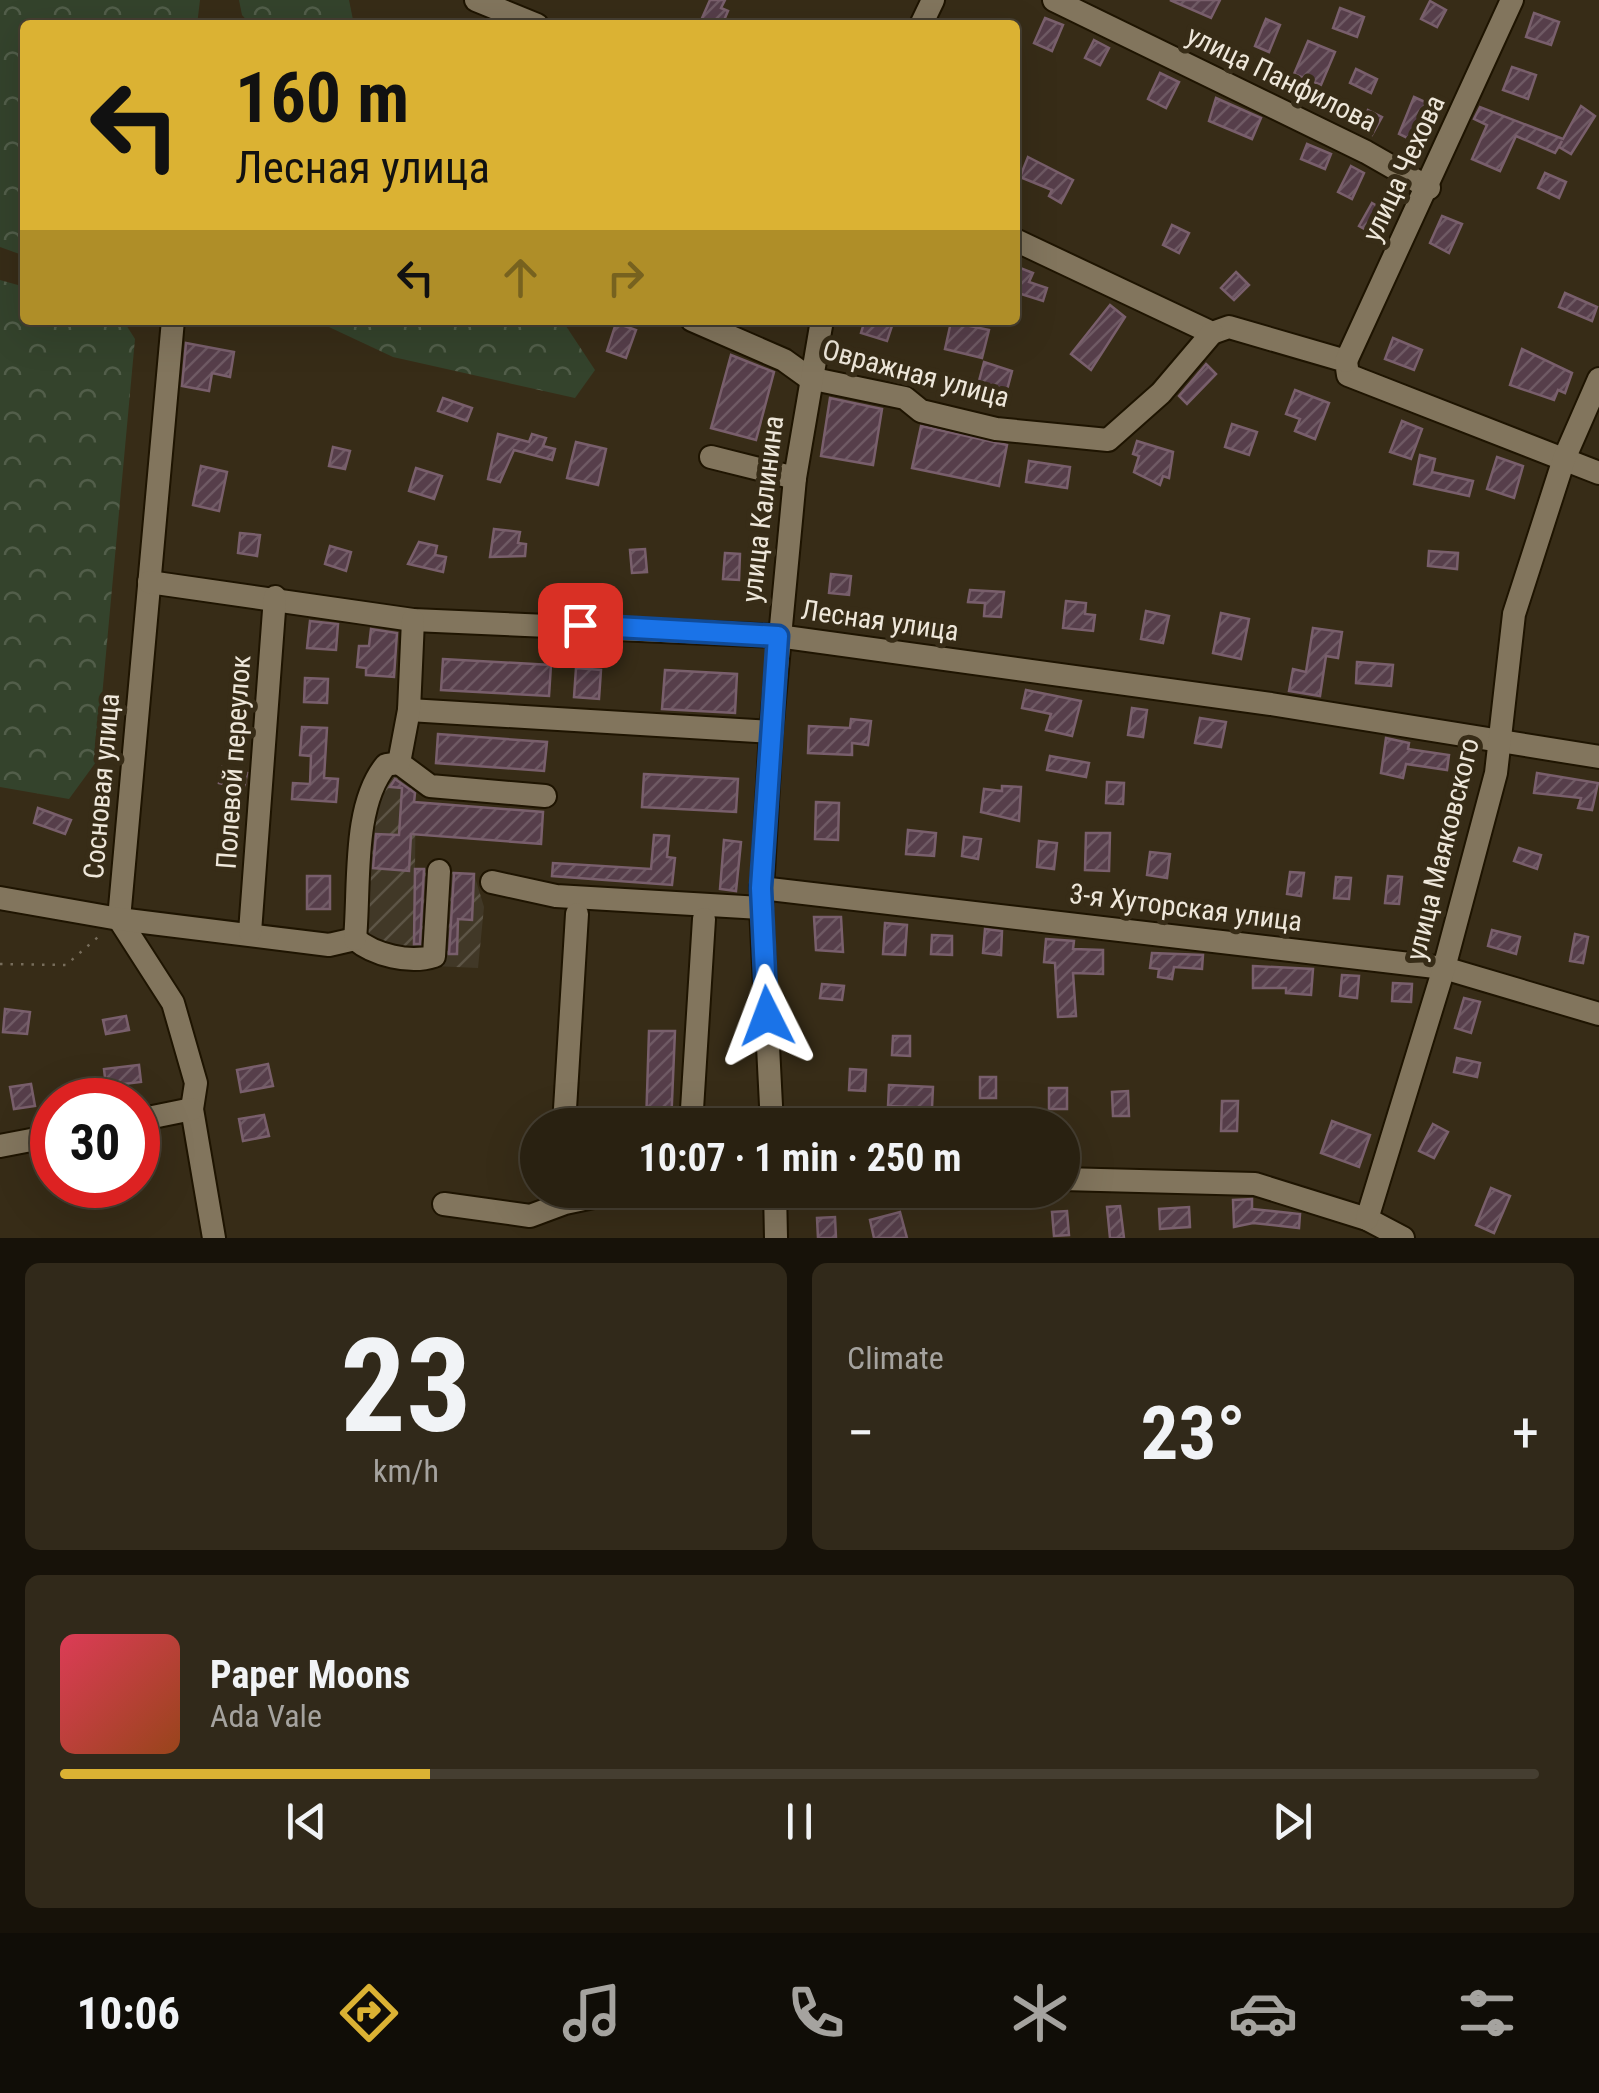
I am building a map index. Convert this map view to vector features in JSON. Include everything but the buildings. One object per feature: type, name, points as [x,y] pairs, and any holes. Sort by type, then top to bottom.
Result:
[{"type":"street","points":[[476,0],[525,20]]},
{"type":"street","name":"улица Панфилова","points":[[1054,0],[1366,152],[1429,188]]},
{"type":"street","name":"улица Чехова","points":[[1346,360],[1429,188],[1512,0]]},
{"type":"street","points":[[1020,242],[1212,333],[1230,327],[1346,360],[1348,375],[1599,473]]},
{"type":"street","name":"Сосновая улица","points":[[172,325],[119,918],[173,1003],[196,1083],[192,1110],[214,1238]]},
{"type":"street","name":"Овражная улица","points":[[704,325],[784,360],[809,378],[905,398],[921,411],[996,429],[1108,440],[1161,393],[1212,333]]},
{"type":"street","name":"улица Калинина","points":[[771,1108],[761,898],[771,732],[795,478],[821,325]]},
{"type":"street","name":"улица Маяковского","points":[[1367,1219],[1444,968],[1502,742],[1502,702],[1514,614],[1564,459],[1599,378]]},
{"type":"street","points":[[711,457],[795,478]]},
{"type":"street","name":"Лесная улица","points":[[149,582],[276,597],[413,620],[778,636],[1271,704],[1599,756]]},
{"type":"street","name":"Полевой переулок","points":[[250,932],[276,597]]},
{"type":"street","points":[[399,762],[409,710],[413,620]]},
{"type":"street","points":[[409,710],[771,732]]},
{"type":"street","points":[[355,938],[364,808],[370,784],[386,764],[399,762],[430,786],[545,796]]},
{"type":"street","points":[[355,938],[365,947],[410,960],[434,956],[439,872]]},
{"type":"street","name":"3-я Хуторская улица","points":[[492,882],[556,896],[761,898],[1444,968],[1599,1014]]},
{"type":"street","points":[[0,898],[119,918],[328,944],[355,938]]},
{"type":"street","points":[[565,1108],[577,914]]},
{"type":"street","points":[[692,1108],[704,919]]},
{"type":"street","points":[[160,1116],[192,1110]]},
{"type":"street","points":[[0,1146],[30,1140]]},
{"type":"street","points":[[1080,1179],[1255,1184],[1367,1219],[1403,1238]]},
{"type":"street","points":[[444,1204],[530,1216],[544,1208]]},
{"type":"street","points":[[775,1208],[776,1238]]},
{"type":"path","points":[[0,964],[66,965],[119,918]]},
{"type":"shaded area","points":[[388,773],[416,776],[415,868],[474,874],[484,907],[478,968],[412,965],[362,938],[371,834]]},
{"type":"green space","points":[[0,0],[200,0],[198,20],[20,20],[20,254],[0,247]]},
{"type":"green space","points":[[239,0],[349,0],[353,20],[246,20]]},
{"type":"green space","points":[[0,280],[20,286],[20,325],[126,325],[135,339],[96,762],[69,799],[0,787]]},
{"type":"green space","points":[[325,325],[565,325],[595,370],[575,398],[393,357]]},
{"type":"route","points":[[580,625],[778,636],[761,888],[767,1016]]}]
